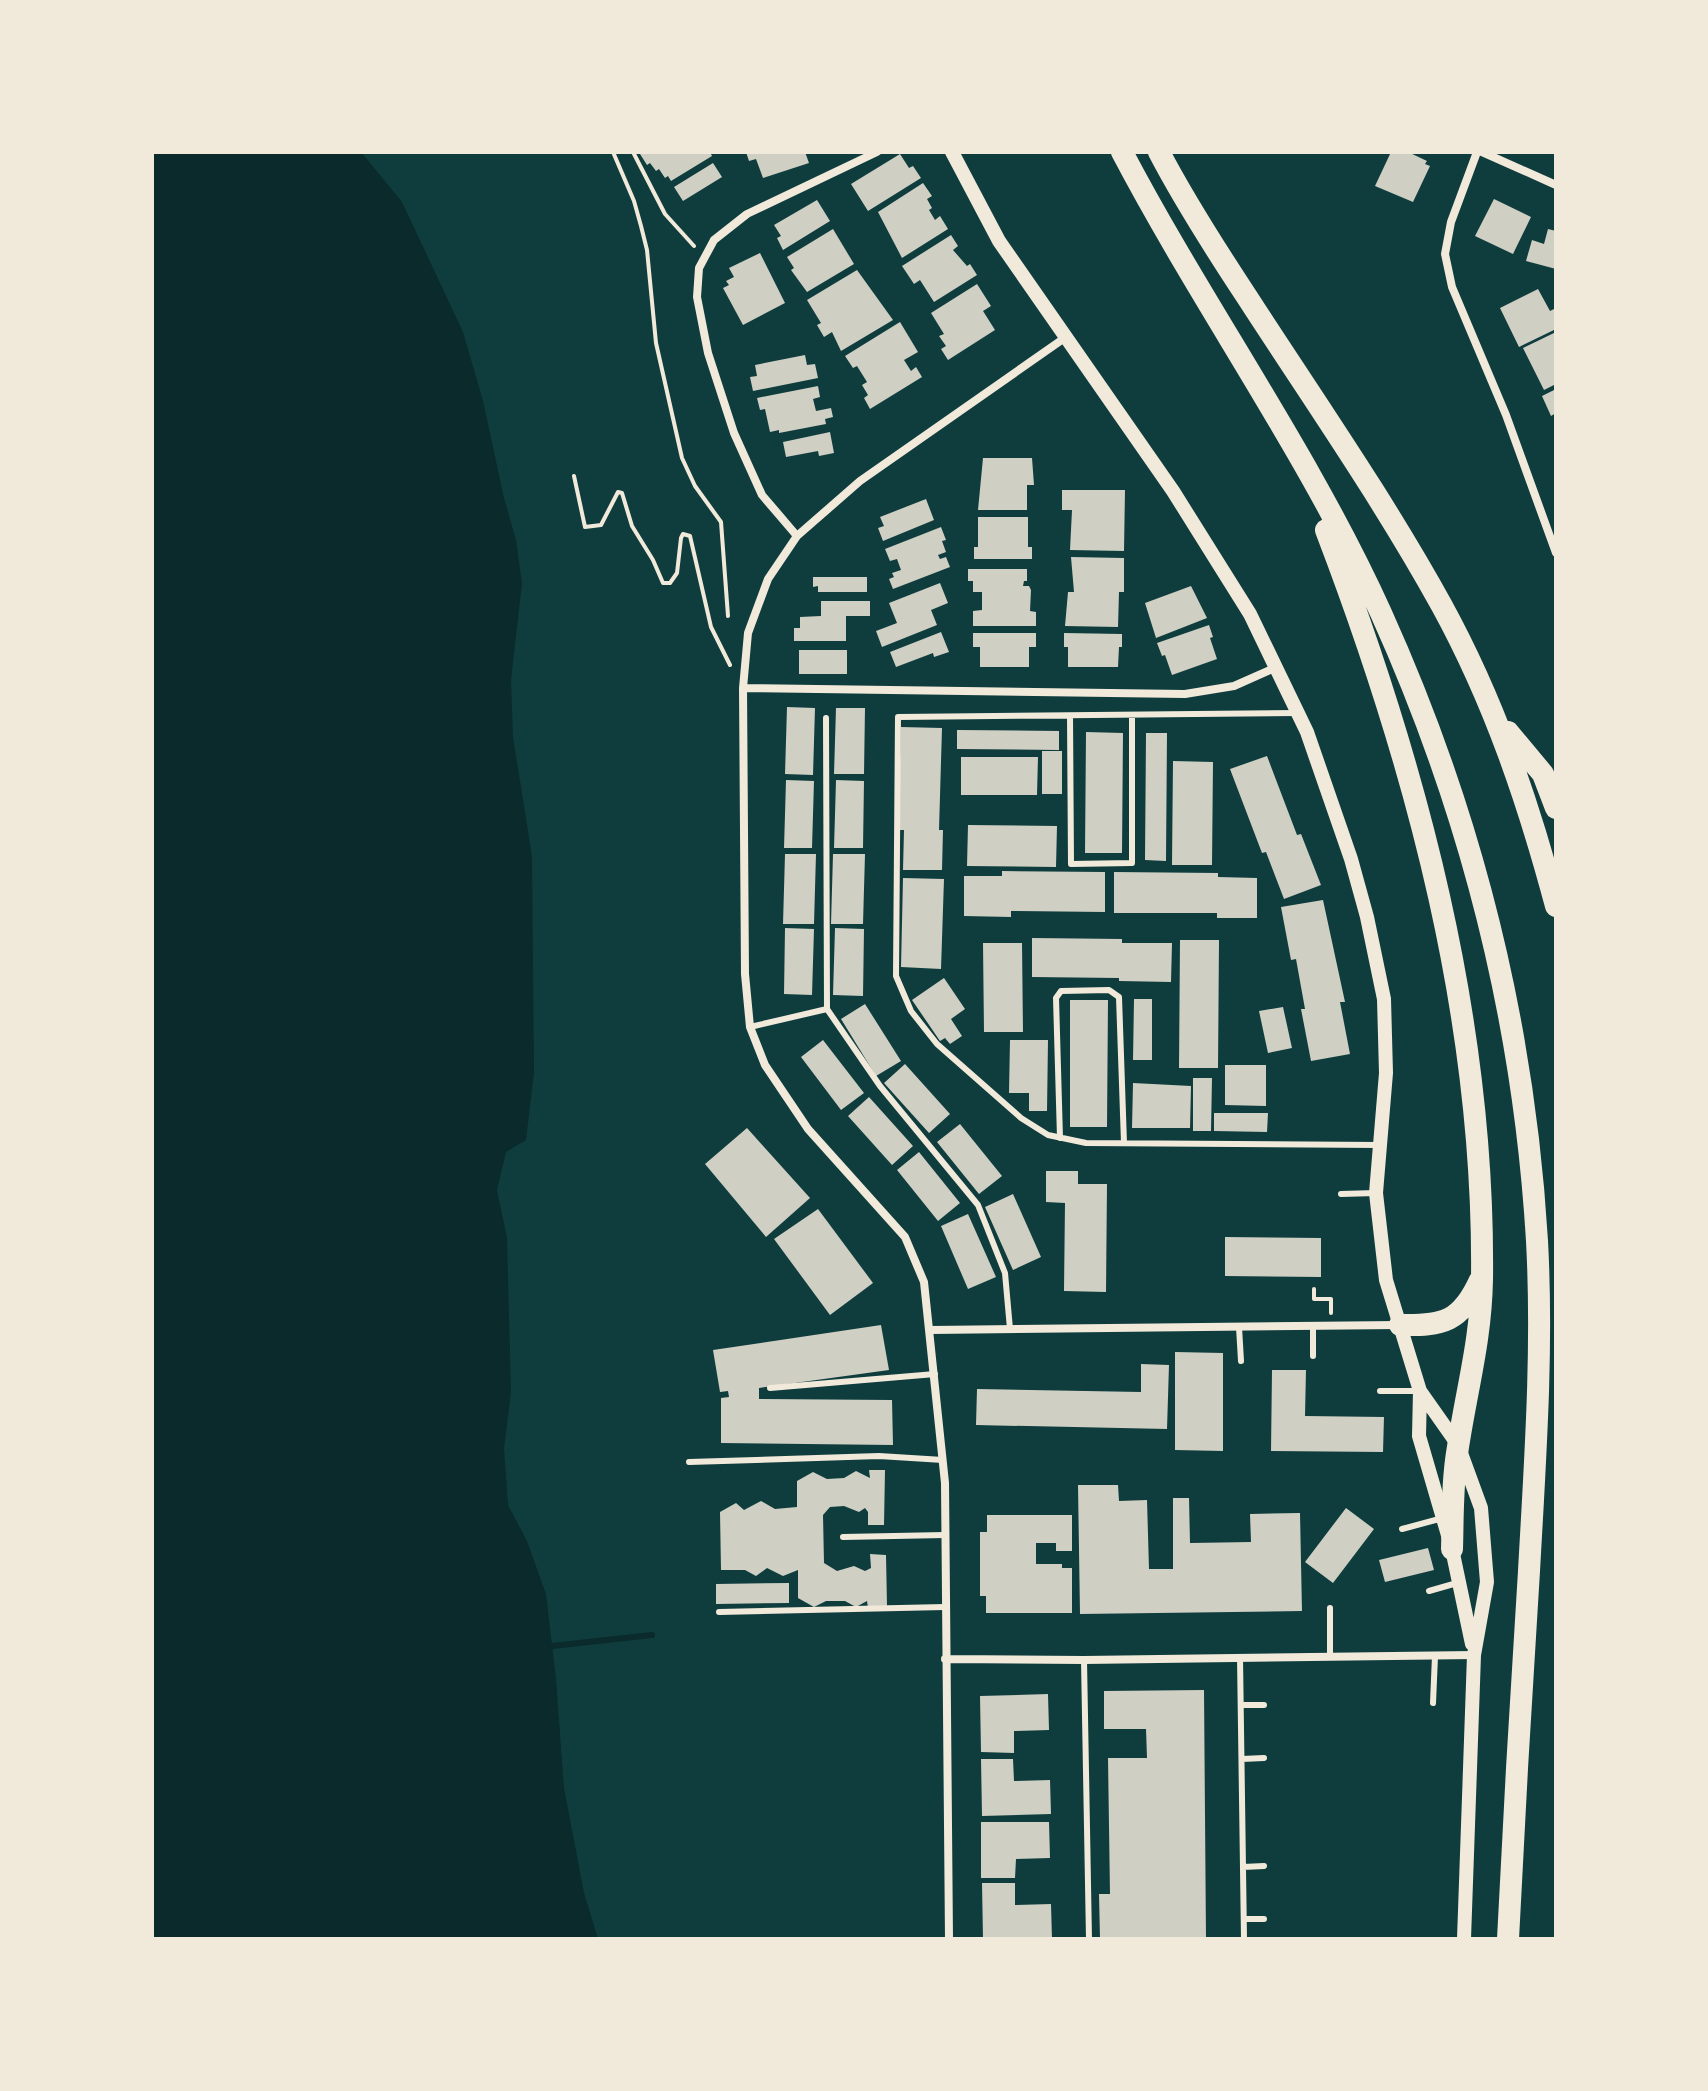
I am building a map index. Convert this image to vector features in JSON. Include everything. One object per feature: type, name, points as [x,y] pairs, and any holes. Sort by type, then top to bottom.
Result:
[{"type":"highway","points":[[1122,152],[1295,446],[1341,529],[1381,613],[1450,787],[1478,875],[1497,953],[1521,1082],[1537,1244],[1539,1336],[1537,1432],[1508,1939]]},
{"type":"highway","points":[[1159,152],[1196,219],[1414,556],[1444,609],[1498,720],[1533,821],[1556,906]]},
{"type":"highway","points":[[1295,446],[1389,704],[1439,899],[1456,982],[1480,1162],[1482,1276],[1476,1360],[1458,1445],[1453,1488],[1452,1549]]},
{"type":"highway","points":[[1498,720],[1543,774],[1556,808]]},
{"type":"highway","points":[[1400,1325],[1439,1324],[1453,1318],[1466,1307],[1482,1276]]},
{"type":"street","points":[[797,536],[762,495],[734,433],[708,353],[697,297],[699,268],[714,240],[747,214],[877,152]]},
{"type":"street","points":[[952,152],[999,241],[1212,550],[1250,614],[1298,713],[1331,796],[1378,965],[1387,1037],[1376,1193],[1386,1280],[1420,1391],[1419,1436],[1452,1549],[1474,1655]]},
{"type":"street","points":[[1556,185],[1479,152],[1451,222],[1445,254],[1452,287],[1506,415],[1556,553]]},
{"type":"street","points":[[949,1939],[943,1460],[924,1282],[905,1237],[808,1129],[765,1065],[750,1027],[745,974],[743,688],[748,633],[768,579],[797,536],[860,481],[1066,337]]},
{"type":"street","points":[[743,688],[1185,694],[1234,686],[1277,667]]},
{"type":"street","points":[[931,1330],[1400,1325]]},
{"type":"street","points":[[1420,1391],[1458,1445],[1481,1508],[1487,1582],[1474,1655],[1464,1939]]},
{"type":"street","points":[[945,1659],[1474,1655]]},
{"type":"lane","points":[[1298,713],[898,717],[896,976],[911,1011],[937,1044],[1021,1118],[1048,1135],[1086,1143],[1379,1145]]},
{"type":"lane","points":[[1070,716],[1071,864],[1132,863],[1132,715]]},
{"type":"lane","points":[[826,718],[827,1009],[880,1086],[978,1205],[1005,1273],[1010,1329]]},
{"type":"lane","points":[[1060,1138],[1056,998],[1061,991],[1109,990],[1119,997],[1124,1143]]},
{"type":"lane","points":[[750,1027],[827,1009]]},
{"type":"lane","points":[[1341,1194],[1376,1193]]},
{"type":"lane","points":[[1313,1326],[1313,1356]]},
{"type":"lane","points":[[1239,1327],[1241,1361]]},
{"type":"lane","points":[[770,1388],[935,1374]]},
{"type":"lane","points":[[1380,1391],[1420,1391]]},
{"type":"lane","points":[[689,1462],[879,1456],[943,1460]]},
{"type":"lane","points":[[1402,1529],[1443,1518]]},
{"type":"lane","points":[[843,1537],[945,1535]]},
{"type":"lane","points":[[1429,1591],[1460,1582]]},
{"type":"lane","points":[[719,1612],[945,1607]]},
{"type":"lane","points":[[1330,1608],[1330,1657]]},
{"type":"lane","points":[[1433,1703],[1435,1656]]},
{"type":"lane","points":[[1240,1657],[1244,1939]]},
{"type":"lane","points":[[1084,1660],[1089,1939]]},
{"type":"lane","points":[[1241,1705],[1264,1705]]},
{"type":"lane","points":[[1242,1759],[1264,1758]]},
{"type":"lane","points":[[1243,1867],[1264,1866]]},
{"type":"lane","points":[[1244,1919],[1264,1919]]},
{"type":"path","points":[[613,152],[634,201],[647,250],[656,343],[682,458],[695,486],[721,522],[728,616]]},
{"type":"path","points":[[633,152],[665,214],[698,250]]},
{"type":"path","points":[[574,476],[585,527],[601,525],[614,497],[618,492],[622,493],[632,526],[663,583],[670,583],[677,573],[681,538],[683,534],[690,536],[714,635],[743,688]]},
{"type":"path","points":[[1314,1289],[1314,1299],[1331,1299],[1331,1326]]},
{"type":"water","points":[[152,152],[361,152],[402,202],[463,332],[483,401],[516,540],[522,583],[511,680],[513,737],[532,856],[534,1073],[526,1140],[506,1152],[497,1190],[507,1238],[511,1392],[504,1448],[508,1505],[527,1541],[546,1594],[564,1788],[584,1893],[598,1939],[152,1939]]},
{"type":"building","points":[[710,152],[712,156],[671,181],[650,163],[647,165],[640,154]]},
{"type":"building","points":[[746,152],[805,152],[809,163],[763,178],[756,159],[749,161]]},
{"type":"building","points":[[1391,152],[1408,152],[1427,161],[1425,164],[1430,166],[1413,202],[1375,186]]},
{"type":"building","points":[[900,154],[909,168],[913,166],[921,178],[868,211],[851,184]]},
{"type":"building","points":[[713,163],[722,177],[683,201],[674,187]]},
{"type":"building","points":[[923,183],[932,196],[927,199],[932,208],[929,210],[935,220],[940,216],[948,229],[902,258],[878,212]]},
{"type":"building","points":[[1494,199],[1531,217],[1513,254],[1475,236]]},
{"type":"building","points":[[817,200],[830,221],[783,250],[777,238],[781,236],[774,225]]},
{"type":"building","points":[[833,229],[854,264],[807,292],[791,270],[794,268],[787,257]]},
{"type":"building","points":[[1548,229],[1556,231],[1556,269],[1526,261],[1532,240],[1544,244]]},
{"type":"building","points":[[951,235],[958,246],[953,250],[967,266],[970,264],[977,275],[934,302],[920,280],[914,284],[902,266]]},
{"type":"building","points":[[760,253],[785,303],[743,325],[723,288],[729,285],[726,281],[734,277],[729,268]]},
{"type":"building","points":[[857,270],[893,320],[841,351],[832,332],[824,337],[817,325],[821,323],[807,300]]},
{"type":"building","points":[[977,284],[991,306],[983,311],[995,330],[948,360],[941,349],[946,346],[939,336],[944,334],[931,313]]},
{"type":"building","points":[[1538,289],[1550,311],[1556,308],[1556,329],[1519,347],[1500,308]]},
{"type":"building","points":[[900,322],[918,352],[904,360],[911,371],[916,367],[922,377],[870,409],[864,398],[868,395],[862,385],[867,382],[857,366],[853,368],[845,356]]},
{"type":"building","points":[[1556,332],[1556,384],[1544,390],[1523,348]]},
{"type":"building","points":[[805,355],[807,365],[815,364],[818,378],[753,391],[750,377],[757,376],[755,365]]},
{"type":"building","points":[[818,386],[820,397],[813,399],[816,411],[831,408],[833,417],[825,419],[826,424],[770,432],[765,409],[760,410],[757,398]]},
{"type":"building","points":[[1556,389],[1556,413],[1551,416],[1542,396]]},
{"type":"building","points":[[830,432],[834,453],[819,456],[818,451],[786,457],[783,442]]},
{"type":"building","points":[[983,458],[1032,458],[1034,485],[1027,485],[1027,510],[978,510]]},
{"type":"building","points":[[1062,490],[1125,490],[1124,551],[1070,550],[1072,510],[1062,510]]},
{"type":"building","points":[[926,499],[934,520],[883,541],[878,528],[884,526],[880,517]]},
{"type":"building","points":[[978,517],[1028,517],[1028,547],[1032,547],[1032,559],[974,559],[974,547],[978,547]]},
{"type":"building","points":[[941,527],[946,552],[938,555],[940,559],[946,557],[950,567],[893,589],[889,579],[894,577],[892,573],[901,570],[897,559],[890,561],[885,549]]},
{"type":"building","points":[[1071,557],[1124,558],[1124,592],[1119,592],[1118,627],[1065,626],[1068,592],[1074,592]]},
{"type":"building","points":[[968,569],[1027,569],[1027,581],[1023,586],[1029,586],[1031,590],[1030,611],[1036,612],[1036,626],[973,626],[973,611],[982,610],[982,592],[973,592],[973,581],[968,581]]},
{"type":"building","points":[[813,577],[867,577],[867,592],[818,592],[818,586],[813,587]]},
{"type":"building","points":[[940,583],[948,603],[931,610],[937,625],[882,647],[876,631],[897,623],[889,603]]},
{"type":"building","points":[[1191,586],[1207,618],[1156,638],[1145,603]]},
{"type":"building","points":[[821,601],[870,601],[870,616],[846,616],[846,641],[794,641],[794,628],[800,628],[800,617],[821,616]]},
{"type":"building","points":[[1209,625],[1217,659],[1172,675],[1157,643]]},
{"type":"building","points":[[941,632],[949,652],[934,657],[933,653],[896,667],[890,652]]},
{"type":"building","points":[[973,633],[1036,633],[1036,647],[1029,647],[1029,667],[980,667],[980,647],[973,647]]},
{"type":"building","points":[[1064,633],[1122,634],[1118,667],[1068,667]]},
{"type":"building","points":[[799,650],[847,650],[847,674],[799,674]]},
{"type":"building","points":[[787,707],[815,708],[813,775],[785,774]]},
{"type":"building","points":[[836,708],[865,708],[864,774],[834,774]]},
{"type":"building","points":[[901,727],[942,728],[939,830],[943,830],[942,870],[903,870],[904,830],[898,830]]},
{"type":"building","points":[[957,730],[1059,731],[1059,750],[957,749]]},
{"type":"building","points":[[1086,732],[1123,733],[1122,853],[1085,853]]},
{"type":"building","points":[[1146,733],[1167,733],[1166,861],[1145,860]]},
{"type":"building","points":[[1042,751],[1062,751],[1062,794],[1042,794]]},
{"type":"building","points":[[1267,756],[1297,835],[1301,834],[1321,885],[1284,899],[1266,852],[1262,853],[1230,769]]},
{"type":"building","points":[[961,757],[1038,757],[1037,795],[961,795]]},
{"type":"building","points":[[1173,761],[1213,762],[1212,865],[1172,865]]},
{"type":"building","points":[[786,780],[814,781],[812,848],[784,848]]},
{"type":"building","points":[[836,780],[864,781],[863,848],[834,848]]},
{"type":"building","points":[[968,825],[1057,826],[1056,867],[967,866]]},
{"type":"building","points":[[785,854],[816,854],[814,924],[783,924]]},
{"type":"building","points":[[833,854],[865,854],[863,924],[831,924]]},
{"type":"building","points":[[1002,871],[1105,872],[1105,912],[1011,911],[1011,917],[964,916],[964,876],[1002,876]]},
{"type":"building","points":[[1114,872],[1218,873],[1218,877],[1257,878],[1257,918],[1217,918],[1217,913],[1114,913]]},
{"type":"building","points":[[903,878],[944,879],[941,969],[901,967]]},
{"type":"building","points":[[1323,900],[1345,1002],[1340,1002],[1350,1054],[1311,1061],[1296,959],[1291,960],[1281,907]]},
{"type":"building","points":[[785,928],[814,929],[812,995],[784,994]]},
{"type":"building","points":[[835,928],[864,929],[863,996],[833,995]]},
{"type":"building","points":[[1032,938],[1172,943],[1171,982],[1032,977]]},
{"type":"building","points":[[1180,940],[1219,940],[1218,1068],[1179,1068]]},
{"type":"building","points":[[983,943],[1022,943],[1023,1032],[984,1032]]},
{"type":"building","points":[[944,978],[965,1009],[951,1019],[962,1036],[950,1044],[945,1038],[940,1041],[912,1000]]},
{"type":"building","points":[[1134,999],[1152,999],[1152,1060],[1133,1060]]},
{"type":"building","points":[[1070,1000],[1108,1000],[1107,1127],[1070,1127]]},
{"type":"building","points":[[865,1004],[901,1061],[876,1076],[841,1019]]},
{"type":"building","points":[[1283,1007],[1292,1048],[1268,1053],[1259,1011]]},
{"type":"building","points":[[823,1040],[864,1093],[841,1110],[801,1057]]},
{"type":"building","points":[[1010,1040],[1048,1040],[1047,1111],[1029,1111],[1029,1093],[1009,1093]]},
{"type":"building","points":[[905,1064],[950,1114],[929,1133],[884,1083]]},
{"type":"building","points":[[1225,1065],[1266,1065],[1266,1106],[1225,1105]]},
{"type":"building","points":[[1193,1078],[1212,1078],[1211,1131],[1193,1131]]},
{"type":"building","points":[[1133,1083],[1191,1086],[1190,1128],[1132,1128]]},
{"type":"building","points":[[869,1097],[913,1146],[892,1165],[848,1116]]},
{"type":"building","points":[[1214,1113],[1268,1113],[1267,1132],[1214,1131]]},
{"type":"building","points":[[960,1124],[1002,1176],[979,1194],[937,1142]]},
{"type":"building","points":[[747,1128],[810,1198],[766,1237],[705,1164]]},
{"type":"building","points":[[919,1152],[960,1203],[938,1221],[897,1170]]},
{"type":"building","points":[[1046,1171],[1078,1171],[1078,1184],[1107,1184],[1106,1292],[1064,1291],[1065,1203],[1046,1202]]},
{"type":"building","points":[[1013,1194],[1041,1257],[1013,1270],[985,1207]]},
{"type":"building","points":[[818,1209],[873,1283],[830,1315],[774,1239]]},
{"type":"building","points":[[968,1214],[996,1277],[968,1289],[941,1226]]},
{"type":"building","points":[[1225,1237],[1321,1238],[1321,1277],[1225,1276]]},
{"type":"building","points":[[881,1325],[889,1370],[759,1388],[759,1399],[892,1400],[893,1445],[721,1443],[721,1398],[729,1397],[728,1391],[720,1392],[713,1350]]},
{"type":"building","points":[[1175,1352],[1223,1353],[1223,1451],[1175,1450]]},
{"type":"building","points":[[1141,1364],[1169,1365],[1167,1429],[976,1425],[977,1389],[1141,1392]]},
{"type":"building","points":[[1272,1370],[1306,1370],[1305,1416],[1384,1417],[1383,1452],[1271,1451]]},
{"type":"building","points":[[869,1470],[885,1470],[884,1525],[868,1525],[865,1508],[859,1512],[844,1506],[830,1507],[823,1515],[824,1563],[837,1571],[854,1566],[865,1571],[871,1568],[870,1554],[886,1555],[887,1606],[868,1608],[867,1601],[856,1607],[845,1601],[826,1601],[814,1607],[798,1598],[798,1570],[783,1576],[767,1568],[756,1576],[745,1570],[721,1570],[720,1512],[736,1503],[744,1510],[761,1501],[775,1509],[797,1507],[797,1481],[813,1472],[827,1479],[844,1478],[856,1471],[870,1478]]},
{"type":"building","points":[[1078,1485],[1118,1485],[1119,1501],[1147,1500],[1149,1569],[1173,1569],[1173,1498],[1189,1498],[1190,1543],[1251,1542],[1250,1514],[1300,1513],[1302,1611],[1080,1614]]},
{"type":"building","points":[[1346,1508],[1374,1529],[1333,1583],[1305,1562]]},
{"type":"building","points":[[987,1515],[1072,1515],[1072,1551],[1056,1551],[1056,1543],[1036,1543],[1036,1564],[1062,1564],[1062,1568],[1072,1568],[1072,1613],[986,1613],[986,1596],[980,1596],[980,1532],[987,1532]]},
{"type":"building","points":[[1428,1548],[1434,1570],[1385,1582],[1379,1560]]},
{"type":"building","points":[[789,1583],[789,1603],[716,1604],[716,1584]]},
{"type":"building","points":[[1204,1690],[1206,1939],[1100,1939],[1099,1894],[1110,1894],[1108,1758],[1147,1758],[1146,1729],[1104,1729],[1104,1691]]},
{"type":"building","points":[[1048,1694],[1049,1730],[1014,1731],[1014,1753],[981,1752],[980,1696]]},
{"type":"building","points":[[981,1759],[1013,1759],[1014,1781],[1050,1780],[1051,1814],[982,1816]]},
{"type":"building","points":[[981,1822],[1049,1822],[1050,1858],[1016,1859],[1015,1878],[981,1878]]},
{"type":"building","points":[[982,1883],[1015,1883],[1015,1905],[1051,1904],[1052,1939],[983,1939]]},
{"type":"waterway","points":[[552,1646],[652,1635]]}]
